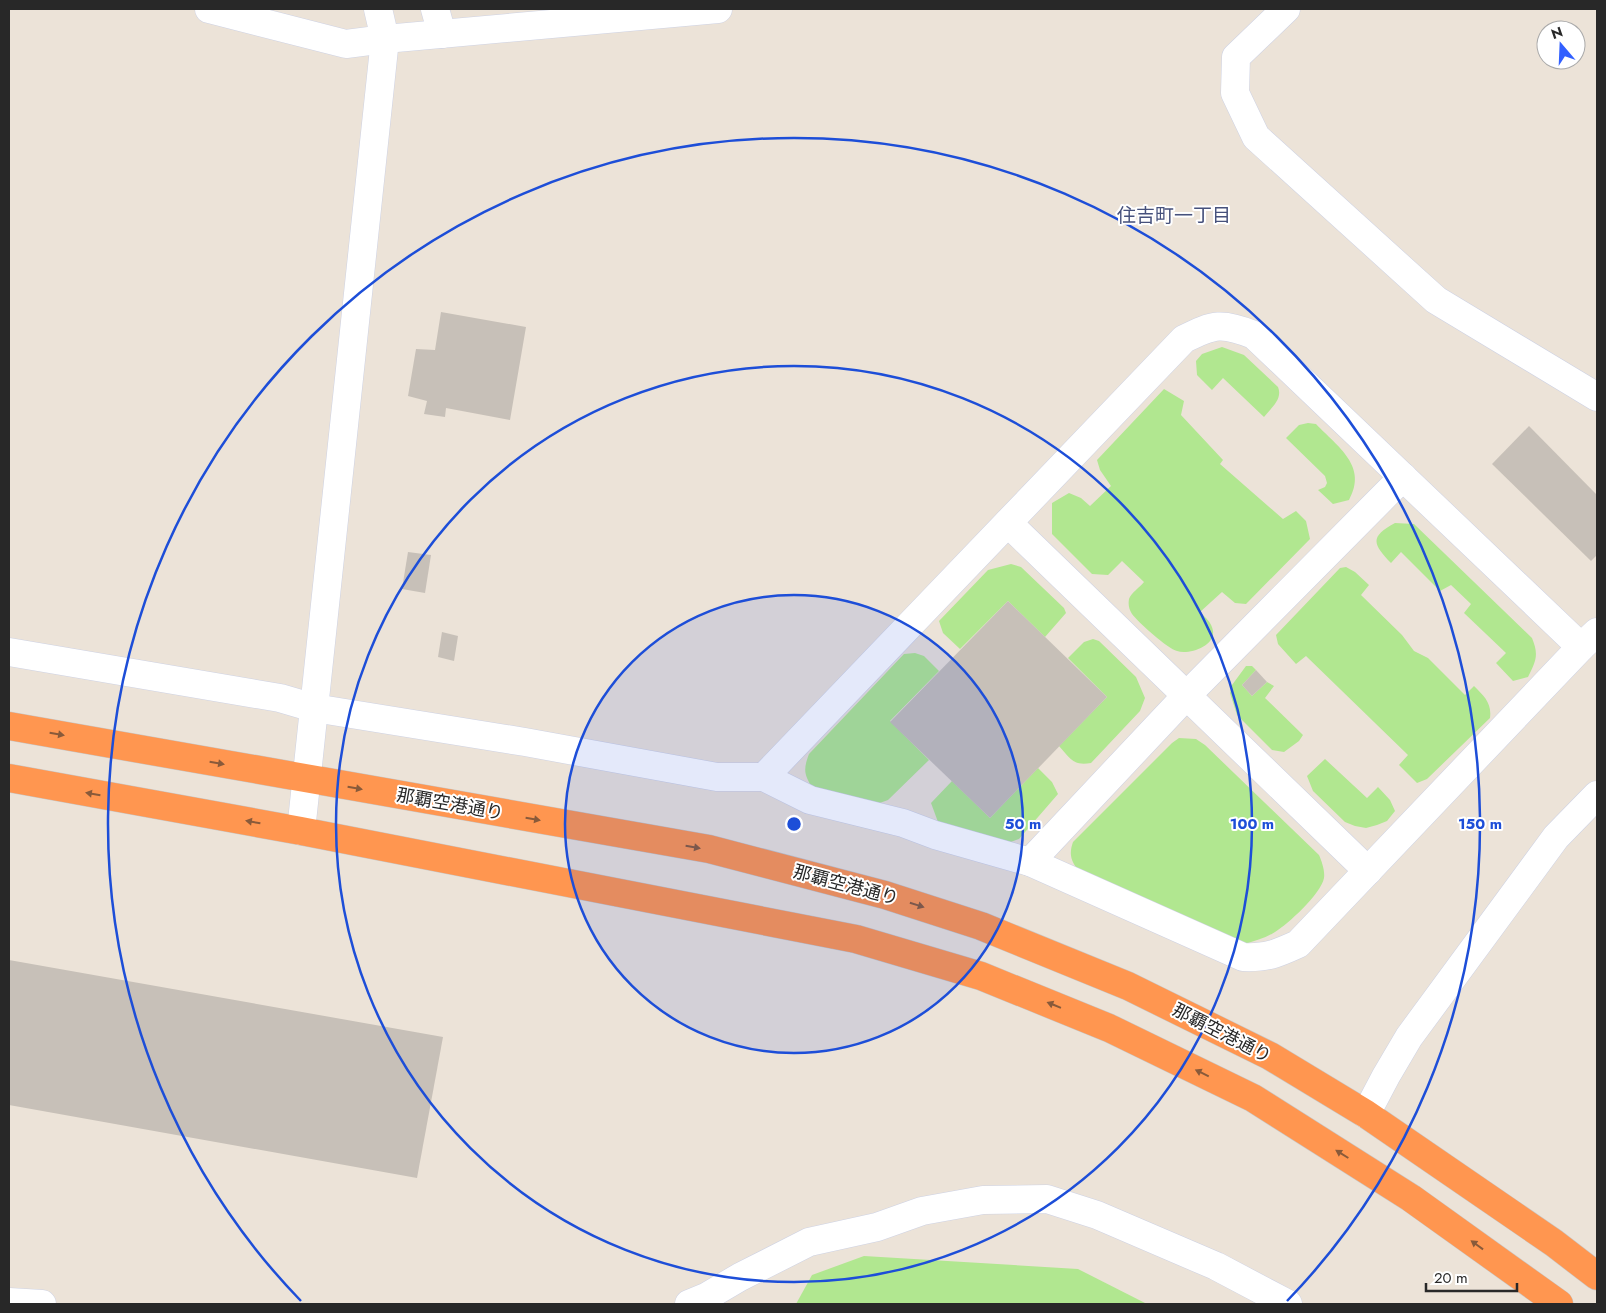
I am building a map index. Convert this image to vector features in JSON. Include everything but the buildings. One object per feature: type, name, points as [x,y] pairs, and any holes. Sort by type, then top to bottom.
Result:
[{"type":"highway","name":"那覇空港通り","points":[[9,726],[709,850],[885,895],[981,926],[1128,986],[1270,1056],[1366,1114],[1554,1243],[1597,1276]]},
{"type":"highway","points":[[9,778],[301,831],[856,939],[980,976],[1109,1028],[1253,1098],[1411,1198],[1559,1304]]},
{"type":"lane","points":[[209,9],[346,44],[385,39],[438,21],[718,9]]},
{"type":"lane","points":[[301,831],[385,39],[378,9]]},
{"type":"lane","points":[[1286,9],[1236,57],[1235,93],[1256,138],[1436,300],[1597,397]]},
{"type":"lane","points":[[9,652],[280,698],[314,708],[525,742],[717,777],[764,777],[810,800],[903,823],[935,835],[1030,862],[1242,957],[1261,958],[1279,953],[1298,944],[1589,640],[1403,477],[1254,335],[1234,326],[1216,326],[1198,332],[1184,340],[764,777]]},
{"type":"lane","points":[[1030,862],[1187,695],[1403,477]]},
{"type":"lane","points":[[1008,523],[1368,871]]},
{"type":"lane","points":[[1366,1114],[1410,1037],[1556,837],[1597,794]]},
{"type":"lane","points":[[689,1304],[706,1297],[740,1277],[809,1242],[877,1226],[922,1211],[983,1200],[1047,1199],[1097,1215],[1216,1266],[1288,1304]]},
{"type":"lane","points":[[9,1302],[42,1304]]},
{"type":"green space","points":[[1222,347],[1244,355],[1278,387],[1278,399],[1264,417],[1223,378],[1212,390],[1197,375],[1196,361],[1202,354]]},
{"type":"green space","points":[[1164,389],[1184,401],[1181,415],[1223,460],[1220,464],[1283,519],[1296,511],[1306,521],[1310,539],[1246,604],[1235,603],[1222,592],[1200,612],[1211,626],[1213,636],[1206,645],[1188,652],[1177,651],[1167,646],[1132,614],[1129,607],[1129,599],[1144,582],[1122,561],[1108,575],[1092,574],[1052,534],[1052,503],[1069,493],[1081,498],[1090,506],[1111,486],[1100,470],[1097,460]]},
{"type":"green space","points":[[1316,424],[1341,449],[1353,467],[1355,477],[1354,488],[1349,500],[1333,504],[1318,490],[1325,487],[1327,483],[1325,476],[1286,438],[1299,425]]},
{"type":"green space","points":[[1395,523],[1414,524],[1532,638],[1536,658],[1528,677],[1513,681],[1496,663],[1506,653],[1464,613],[1471,604],[1451,585],[1440,591],[1401,552],[1391,563],[1380,551],[1376,541],[1378,537],[1381,532]]},
{"type":"green space","points":[[1011,564],[1021,567],[1064,608],[1066,613],[1045,637],[1008,601],[960,649],[943,633],[939,621],[988,570]]},
{"type":"green space","points":[[1346,567],[1355,572],[1369,585],[1361,595],[1402,635],[1414,651],[1428,658],[1465,695],[1474,686],[1484,697],[1490,708],[1490,718],[1427,779],[1417,783],[1399,765],[1408,755],[1306,656],[1296,664],[1278,644],[1276,635],[1340,568]]},
{"type":"green space","points":[[1093,639],[1099,641],[1136,677],[1145,698],[1140,711],[1091,763],[1085,764],[1070,758],[1059,746],[1107,697],[1068,658],[1084,642]]},
{"type":"green space","points":[[915,653],[924,656],[939,671],[890,721],[929,760],[888,800],[877,804],[813,789],[805,772],[809,754],[904,654]]},
{"type":"green space","points":[[1246,666],[1252,666],[1256,670],[1242,685],[1252,696],[1267,682],[1274,686],[1265,698],[1303,735],[1299,741],[1284,752],[1272,750],[1237,715],[1230,693],[1232,685]]},
{"type":"green space","points":[[1179,738],[1196,739],[1205,745],[1319,855],[1324,875],[1322,885],[1311,900],[1288,922],[1264,938],[1245,944],[1081,873],[1073,862],[1071,851],[1073,842]]},
{"type":"green space","points":[[1325,759],[1367,798],[1378,787],[1390,800],[1395,811],[1387,821],[1366,828],[1345,822],[1313,791],[1307,776]]},
{"type":"green space","points":[[1038,768],[1052,782],[1058,794],[1019,839],[1008,843],[938,822],[931,803],[952,781],[990,818]]},
{"type":"green space","points":[[864,1256],[1078,1269],[1147,1304],[796,1304],[812,1275]]},
{"type":"district","name":"住吉町一丁目","points":[[1174,215]]}]
